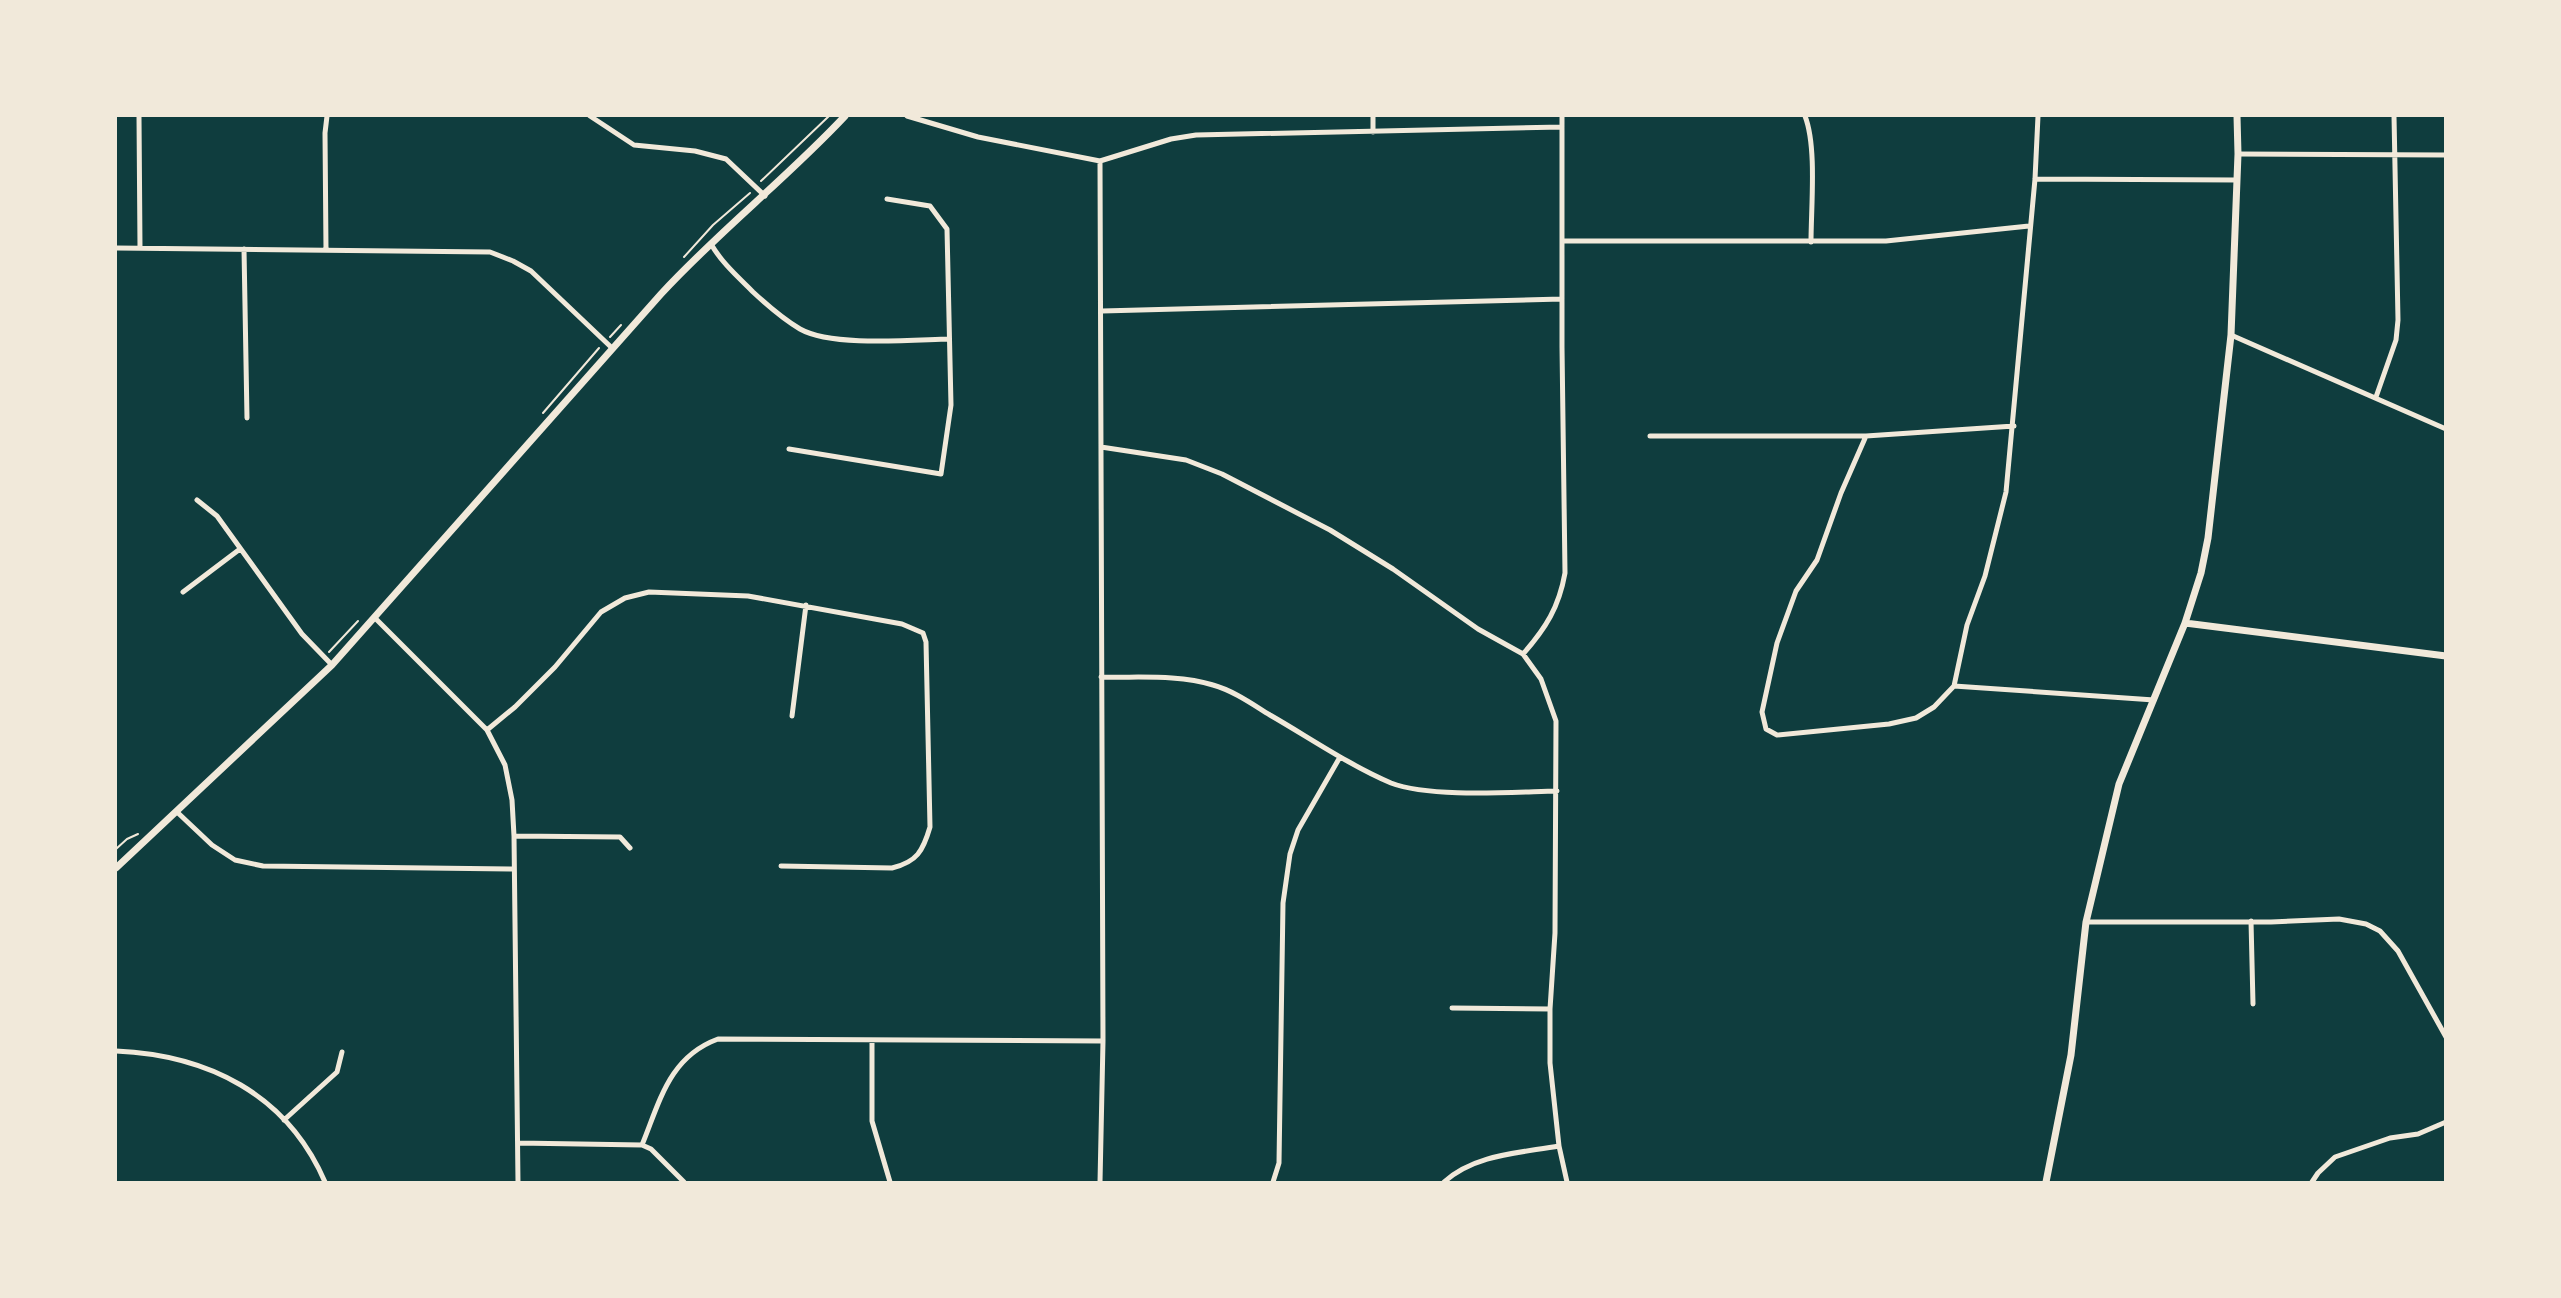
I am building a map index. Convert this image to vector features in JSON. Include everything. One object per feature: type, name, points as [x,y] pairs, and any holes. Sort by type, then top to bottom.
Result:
[{"type":"street","points":[[139,116],[140,248]]},
{"type":"street","points":[[326,250],[327,116]]},
{"type":"street","points":[[590,116],[634,145],[695,151],[726,159],[765,196]]},
{"type":"street","points":[[116,868],[332,666],[665,290],[845,116]]},
{"type":"street","points":[[908,116],[978,137],[1100,161],[1171,139],[1196,135],[1562,127]]},
{"type":"street","points":[[1373,116],[1373,132]]},
{"type":"street","points":[[1523,654],[1540,635],[1560,599],[1565,573],[1562,116]]},
{"type":"street","points":[[1805,116],[1809,126],[1811,161],[1811,242]]},
{"type":"street","points":[[1866,436],[1841,493],[1817,560],[1797,590],[1777,643],[1762,712],[1766,729],[1777,735],[1889,724],[1916,718],[1934,706],[1954,685],[1967,625],[2000,520],[2006,492],[2014,426],[2038,116]]},
{"type":"street","points":[[2046,1182],[2071,1055],[2086,922],[2119,784],[2185,623],[2201,573],[2208,538],[2231,335],[2237,116]]},
{"type":"street","points":[[2376,397],[2396,340],[2393,116]]},
{"type":"street","points":[[2238,154],[2445,155]]},
{"type":"street","points":[[1100,161],[1103,1041],[1100,1182]]},
{"type":"street","points":[[2035,179],[2237,180]]},
{"type":"street","points":[[789,449],[941,474],[951,405],[947,229],[930,206],[887,199]]},
{"type":"street","points":[[1562,241],[1886,241],[2029,226]]},
{"type":"street","points":[[711,244],[720,260],[767,305],[801,330],[838,339],[949,339]]},
{"type":"street","points":[[116,248],[490,252],[531,271],[612,348]]},
{"type":"street","points":[[244,249],[247,418]]},
{"type":"street","points":[[1102,311],[1562,299]]},
{"type":"street","points":[[2231,335],[2445,429]]},
{"type":"street","points":[[1650,436],[1866,436],[2014,426]]},
{"type":"street","points":[[1101,447],[1186,460],[1222,474],[1330,530],[1393,569],[1478,629],[1523,654],[1541,679],[1554,713],[1557,791],[1550,1063],[1559,1146],[1567,1182]]},
{"type":"street","points":[[197,500],[217,516],[302,634],[332,666]]},
{"type":"street","points":[[183,592],[240,549]]},
{"type":"street","points":[[487,730],[515,707],[555,667],[601,612],[625,598],[649,592],[748,596],[902,624],[923,632],[926,642],[930,827],[926,842],[909,864],[892,868],[781,866]]},
{"type":"street","points":[[792,716],[806,605]]},
{"type":"street","points":[[376,619],[487,730],[505,765],[512,800],[514,836],[518,1182]]},
{"type":"street","points":[[2185,623],[2445,656]]},
{"type":"street","points":[[1101,677],[1176,679],[1214,685],[1235,694],[1340,757],[1393,783],[1412,788],[1473,792],[1557,791]]},
{"type":"street","points":[[1954,685],[2154,699]]},
{"type":"street","points":[[1273,1182],[1279,1163],[1283,903],[1287,871],[1298,830],[1340,757]]},
{"type":"street","points":[[177,812],[212,845],[235,860],[263,866],[514,869]]},
{"type":"street","points":[[514,836],[620,837],[630,848]]},
{"type":"street","points":[[2086,922],[2339,919],[2374,928],[2399,951],[2445,1037]]},
{"type":"street","points":[[2251,921],[2253,1004]]},
{"type":"street","points":[[1452,1008],[1550,1009]]},
{"type":"street","points":[[642,1144],[677,1066],[704,1044],[718,1039],[1103,1041]]},
{"type":"street","points":[[872,1040],[872,1121],[890,1182]]},
{"type":"street","points":[[116,1051],[161,1054],[208,1067],[237,1081],[266,1102],[284,1120],[314,1161],[325,1182]]},
{"type":"street","points":[[284,1120],[337,1072],[342,1052]]},
{"type":"street","points":[[2312,1182],[2335,1157],[2390,1138],[2418,1134],[2445,1122]]},
{"type":"street","points":[[518,1143],[642,1144],[651,1149],[684,1182]]},
{"type":"street","points":[[1444,1182],[1456,1172],[1477,1162],[1559,1146]]},
{"type":"path","points":[[677,264],[713,225],[742,202],[829,116]]},
{"type":"path","points":[[538,419],[623,322]]},
{"type":"path","points":[[324,658],[364,616]]},
{"type":"path","points":[[116,849],[127,839],[145,831]]}]
